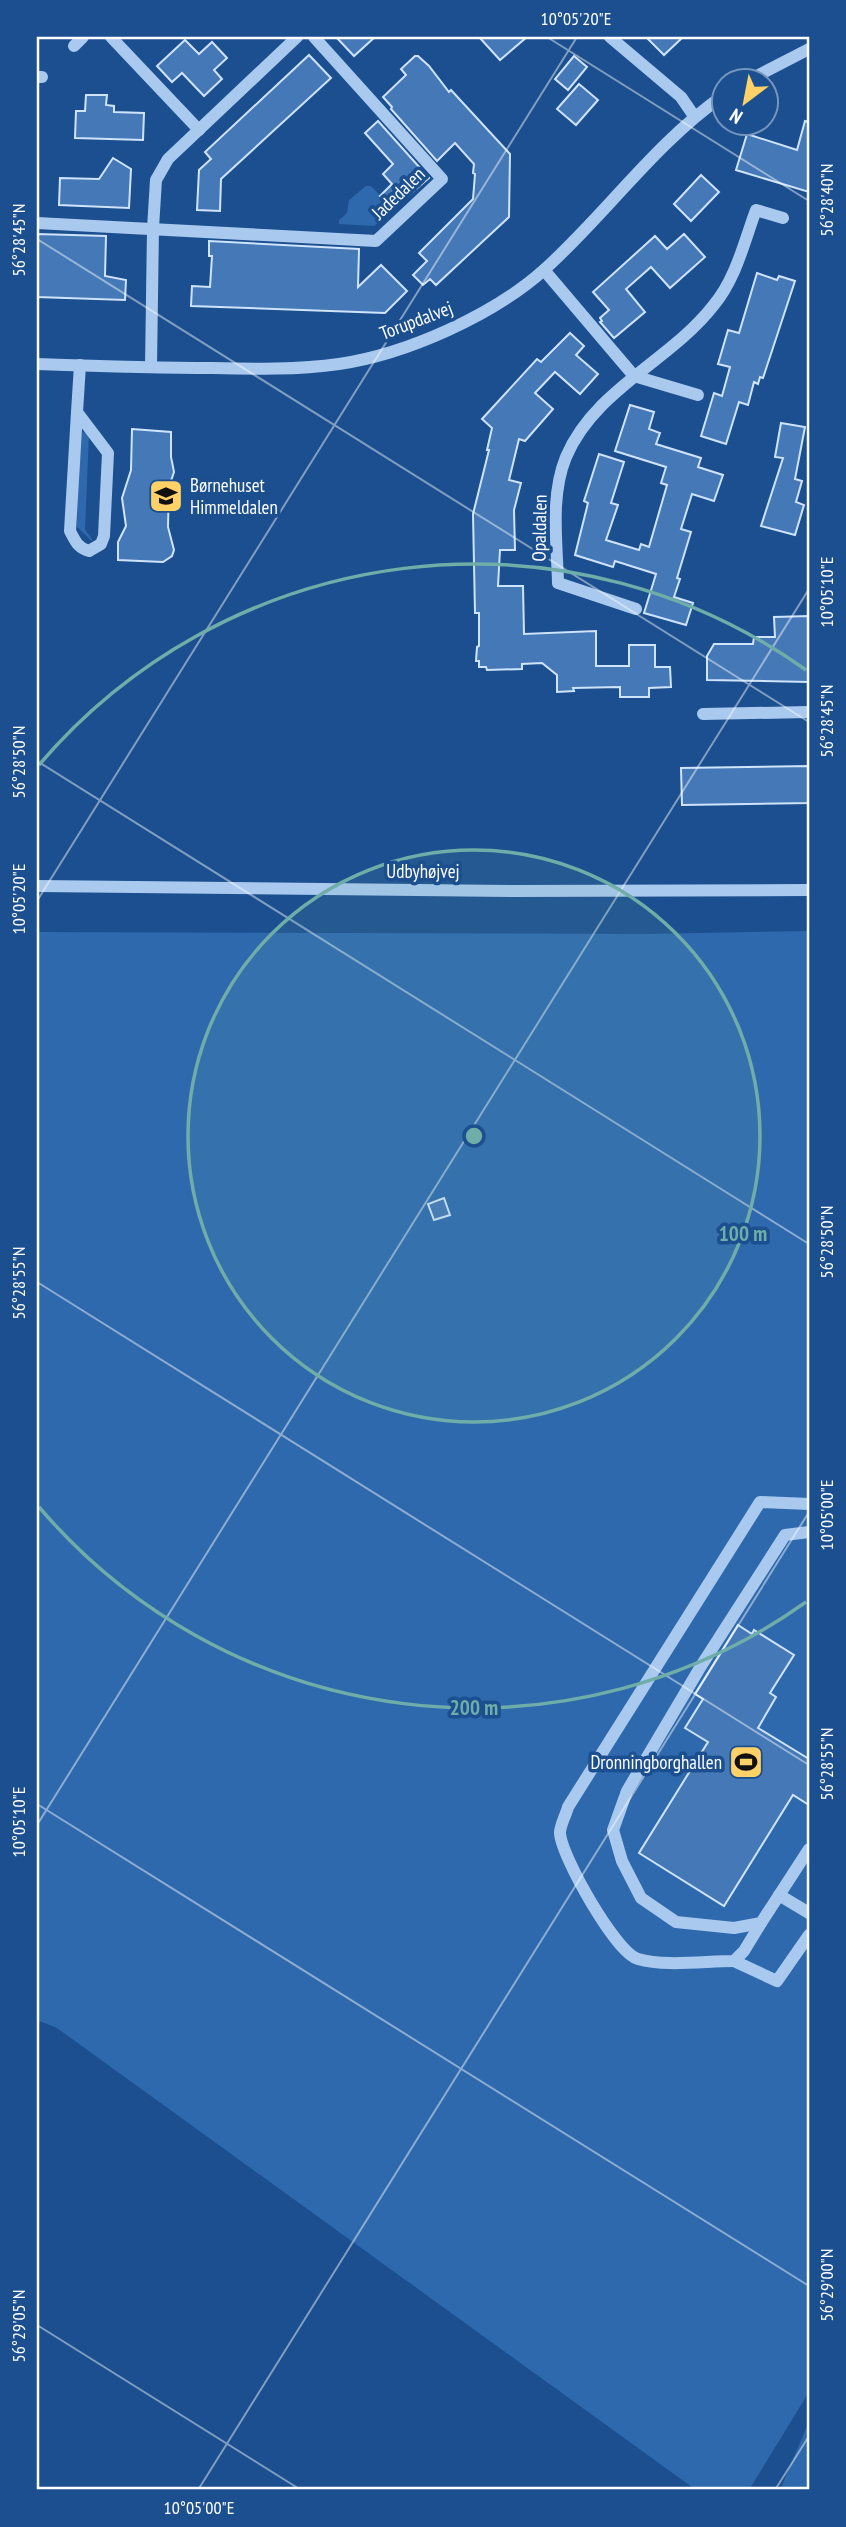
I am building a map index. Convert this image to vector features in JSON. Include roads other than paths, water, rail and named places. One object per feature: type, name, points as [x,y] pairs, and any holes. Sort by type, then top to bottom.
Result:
[{"type":"street","points":[[111,37],[199,130]]},
{"type":"street","points":[[150,367],[156,180],[168,159],[298,37]]},
{"type":"street","name":"Jadedalen","points":[[37,223],[376,241],[442,179],[314,37]]},
{"type":"street","points":[[610,37],[681,97],[694,116]]},
{"type":"street","points":[[776,66],[809,49]]},
{"type":"street","name":"Torupdalvej","points":[[37,364],[287,369],[342,363],[389,352],[465,322],[515,292],[544,270],[694,116],[710,104]]},
{"type":"street","name":"Opaldalen","points":[[636,609],[558,583],[556,498],[566,458],[577,436],[596,412],[634,376],[694,327],[715,305],[733,274],[756,209],[783,218]]},
{"type":"street","points":[[544,270],[634,376],[698,395]]},
{"type":"street","points":[[77,412],[108,453],[104,536],[101,544],[89,551],[76,543],[71,531],[77,412],[80,365]]},
{"type":"street","points":[[703,714],[809,712]]},
{"type":"street","name":"Udbyhøjvej","points":[[37,887],[510,891],[809,890]]},
{"type":"street","points":[[809,1503],[760,1503],[568,1807],[560,1832],[570,1864],[592,1902],[620,1944],[634,1958],[653,1962],[734,1961],[777,1981],[809,1935]]},
{"type":"street","points":[[761,1923],[734,1928],[676,1922],[641,1898],[622,1861],[613,1830],[627,1791],[701,1666],[785,1535],[809,1532]]},
{"type":"street","points":[[734,1961],[744,1951],[809,1849]]},
{"type":"street","points":[[779,1895],[809,1913]]},
{"type":"place","name":"Børnehuset Himmeldalen","points":[[166,496]]},
{"type":"place","name":"Dronningborghallen","points":[[746,1762]]}]
